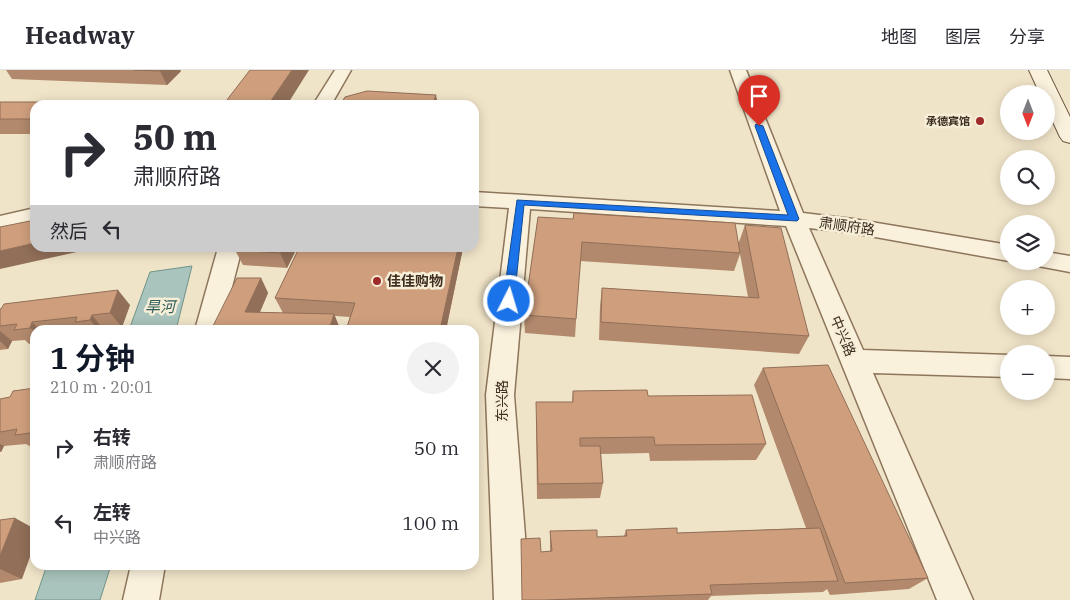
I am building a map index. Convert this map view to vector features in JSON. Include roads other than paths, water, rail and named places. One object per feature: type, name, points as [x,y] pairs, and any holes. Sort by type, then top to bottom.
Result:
[{"type":"main road","points":[[1038,70],[1070,137]]},
{"type":"street","points":[[325,100],[343,70]]},
{"type":"street","name":"中兴路","points":[[738,70],[794,219],[955,600]]},
{"type":"street","name":"肃顺府路","points":[[479,199],[794,219],[853,226],[1000,251]]},
{"type":"street","name":"东兴路","points":[[512,600],[500,395],[520,202]]},
{"type":"street","points":[[0,223],[30,217]]},
{"type":"street","points":[[209,325],[229,252]]},
{"type":"street","points":[[1055,262],[1070,264]]},
{"type":"street","points":[[854,361],[1000,366]]},
{"type":"street","points":[[1055,367],[1070,368]]},
{"type":"street","points":[[141,600],[147,570]]},
{"type":"water","name":"旱河","points":[[192,266],[177,325],[131,325],[150,272]]},
{"type":"water","points":[[45,570],[109,570],[100,600],[35,600]]},
{"type":"place","name":"承德宾馆","points":[[980,121]]},
{"type":"place","name":"佳佳购物","points":[[377,281]]}]
